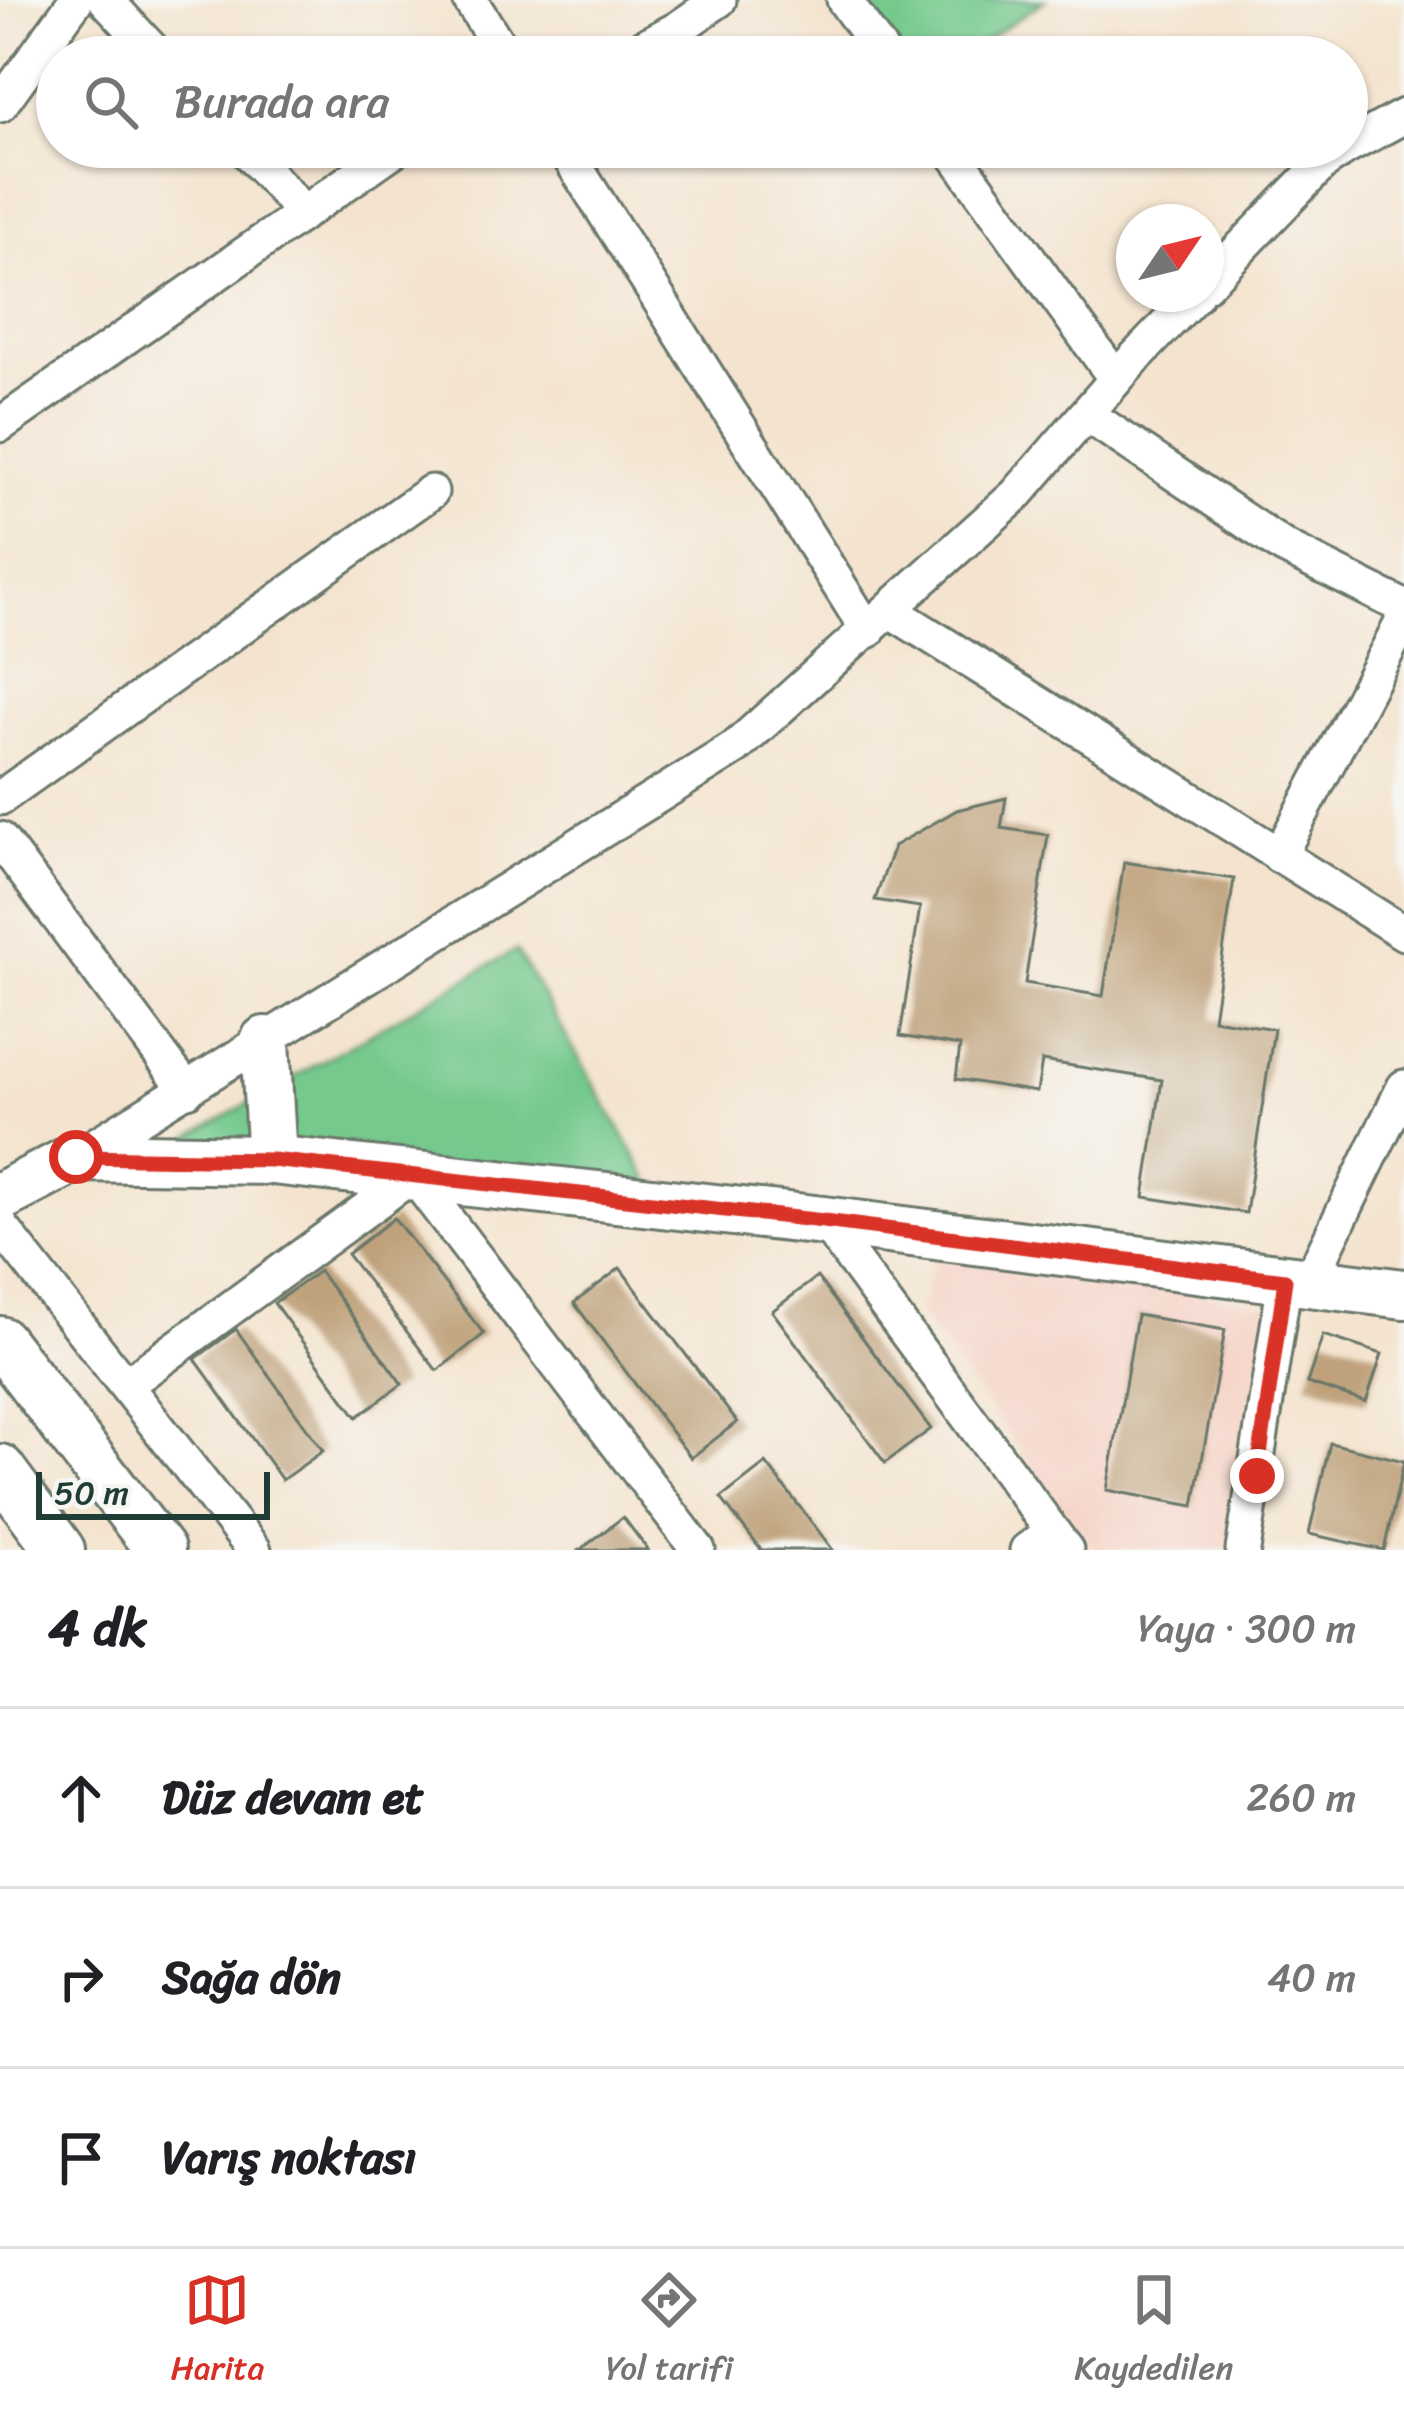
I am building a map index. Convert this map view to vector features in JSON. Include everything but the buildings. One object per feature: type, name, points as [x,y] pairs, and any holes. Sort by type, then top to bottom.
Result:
[{"type":"street","points":[[50,36],[76,0]]},
{"type":"street","points":[[106,0],[139,36]]},
{"type":"street","points":[[470,0],[493,36]]},
{"type":"street","points":[[664,36],[719,0]]},
{"type":"street","points":[[844,0],[870,36]]},
{"type":"street","points":[[0,105],[36,55]]},
{"type":"street","points":[[1368,132],[1404,116]]},
{"type":"street","points":[[262,168],[302,211]]},
{"type":"street","points":[[0,425],[366,168]]},
{"type":"street","points":[[577,168],[880,621],[1404,933]]},
{"type":"street","points":[[964,168],[1116,379]]},
{"type":"street","points":[[1224,265],[1318,168]]},
{"type":"street","points":[[0,1197],[187,1090],[735,748],[1016,495],[1179,312]]},
{"type":"street","points":[[1086,414],[1284,547],[1404,607]]},
{"type":"street","points":[[0,799],[431,492]]},
{"type":"street","points":[[1279,856],[1404,620]]},
{"type":"street","points":[[0,839],[187,1090]]},
{"type":"street","points":[[265,1041],[272,1160]]},
{"type":"street","points":[[1243,1550],[1297,1281],[1404,1087]]},
{"type":"street","points":[[76,1157],[272,1160],[824,1221],[1404,1294]]},
{"type":"street","points":[[127,1384],[413,1175]]},
{"type":"street","points":[[413,1175],[698,1550]]},
{"type":"street","points":[[824,1221],[1048,1544]]},
{"type":"street","points":[[0,1225],[254,1550]]},
{"type":"street","points":[[0,1341],[160,1550]]},
{"type":"street","points":[[0,1469],[60,1550]]},
{"type":"shaded area","points":[[937,1248],[1272,1306],[1235,1541],[1222,1550],[1095,1550],[919,1313]]},
{"type":"green space","points":[[863,0],[1045,0],[992,36],[891,36]]},
{"type":"green space","points":[[516,950],[652,1184],[167,1150]]},
{"type":"route","points":[[76,1157],[272,1160],[824,1221],[1285,1280],[1257,1476]]}]
